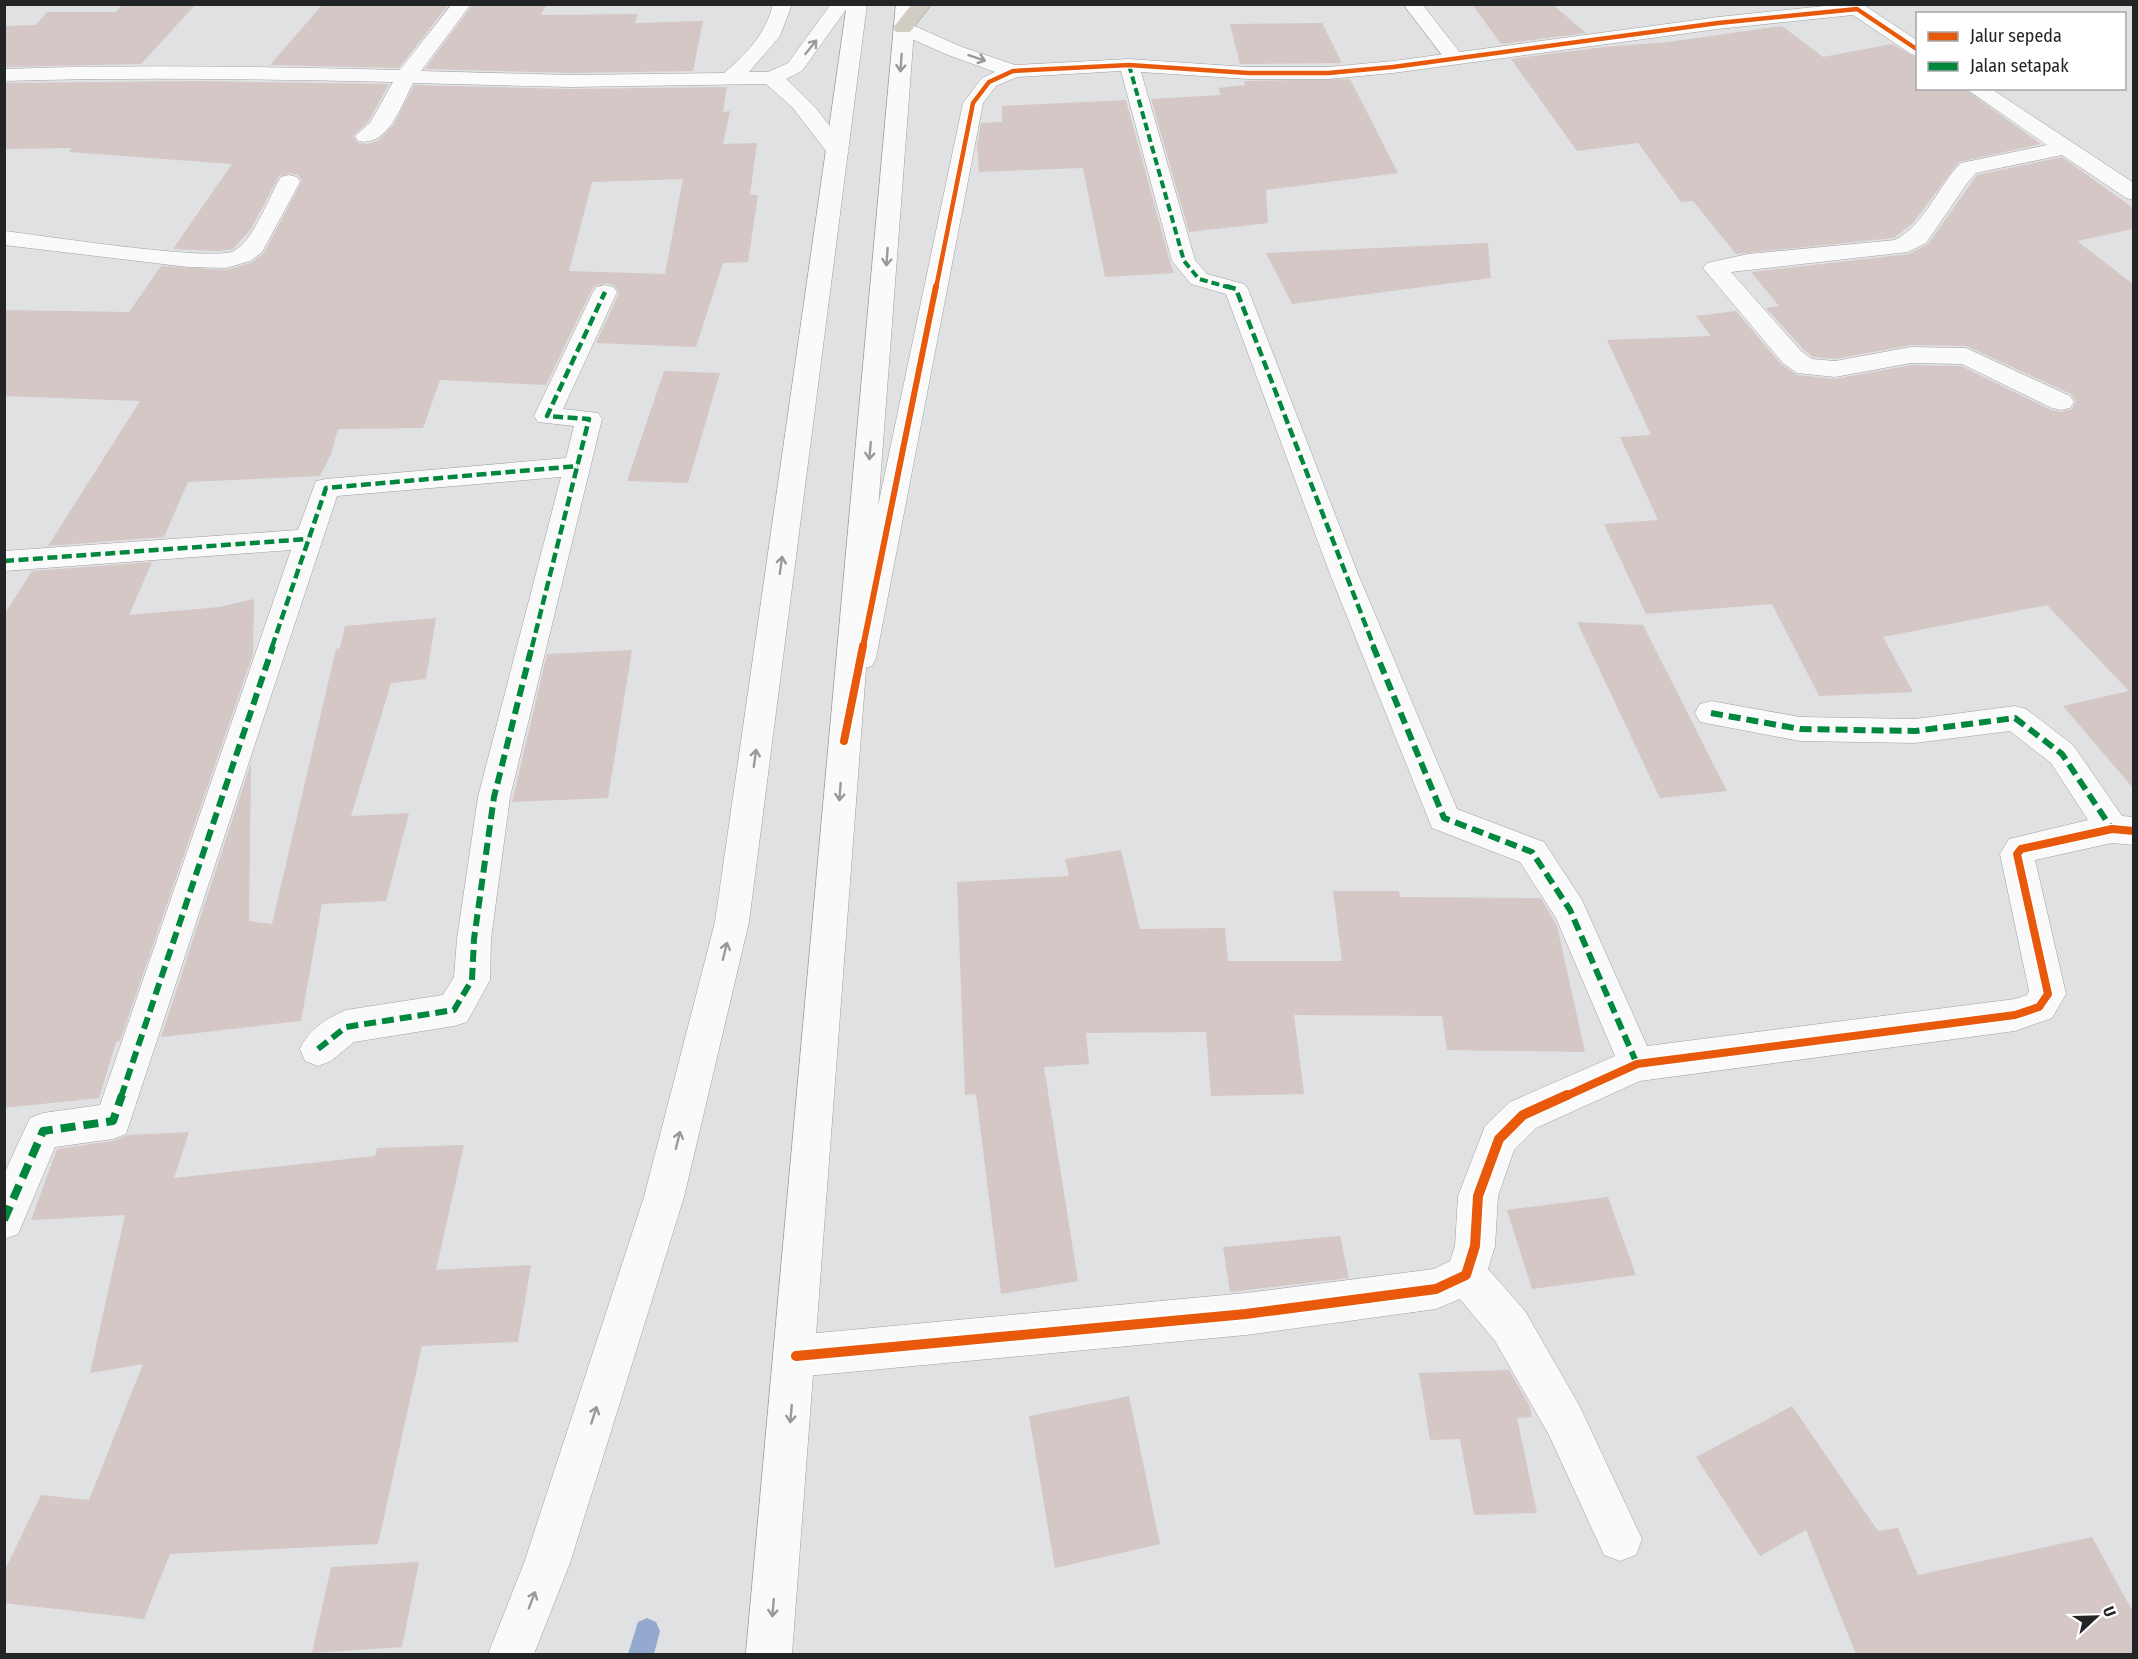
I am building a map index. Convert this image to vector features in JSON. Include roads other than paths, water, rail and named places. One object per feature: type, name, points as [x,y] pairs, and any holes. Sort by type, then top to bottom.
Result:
[{"type":"highway","points":[[905,16],[923,4]]},
{"type":"street","points":[[366,136],[379,127],[407,75],[462,4]]},
{"type":"street","points":[[730,78],[747,65],[780,18],[783,4]]},
{"type":"street","points":[[4,75],[93,72],[407,75],[570,81],[771,78],[795,67],[841,4]]},
{"type":"street","points":[[512,1654],[547,1563],[664,1197],[732,922],[857,4]]},
{"type":"street","points":[[844,741],[973,103],[989,82],[1013,71],[1129,65],[1283,74],[1358,71],[1718,23],[1857,9],[1916,49]]},
{"type":"street","points":[[905,16],[955,51],[1013,71]]},
{"type":"street","points":[[769,1654],[796,1356],[844,741],[884,298],[905,16]]},
{"type":"street","points":[[1129,65],[1184,261],[1199,279],[1236,289],[1344,574],[1444,818],[1532,852],[1570,910],[1637,1065]]},
{"type":"street","points":[[771,78],[785,87],[798,100],[838,151]]},
{"type":"street","points":[[1978,90],[2133,193]]},
{"type":"street","points":[[2061,402],[1966,356],[1911,355],[1835,369],[1806,367],[1792,357],[1715,268],[1748,261],[1900,247],[1918,238],[1947,195],[1969,168],[2066,148]]},
{"type":"street","points":[[4,238],[188,260],[226,261],[242,256],[254,247],[289,182]]},
{"type":"street","points":[[318,1049],[346,1027],[454,1010],[472,980],[474,939],[494,797],[589,419],[547,416],[605,292]]},
{"type":"street","points":[[4,1220],[43,1131],[113,1121],[326,488],[578,466]]},
{"type":"street","points":[[4,561],[308,539]]},
{"type":"street","points":[[796,1356],[1246,1314],[1436,1289],[1466,1275],[1475,1246],[1478,1196],[1499,1139],[1523,1115],[1637,1065],[2016,1015],[2039,1007],[2048,994],[2017,854],[2021,849],[2122,830],[2062,754],[2015,718],[1915,731],[1800,729],[1711,714]]},
{"type":"street","points":[[1466,1275],[1510,1326],[1564,1420],[1620,1539]]},
{"type":"lane","points":[[1412,4],[1455,59]]},
{"type":"waterway","points":[[641,1654],[647,1631]]}]
